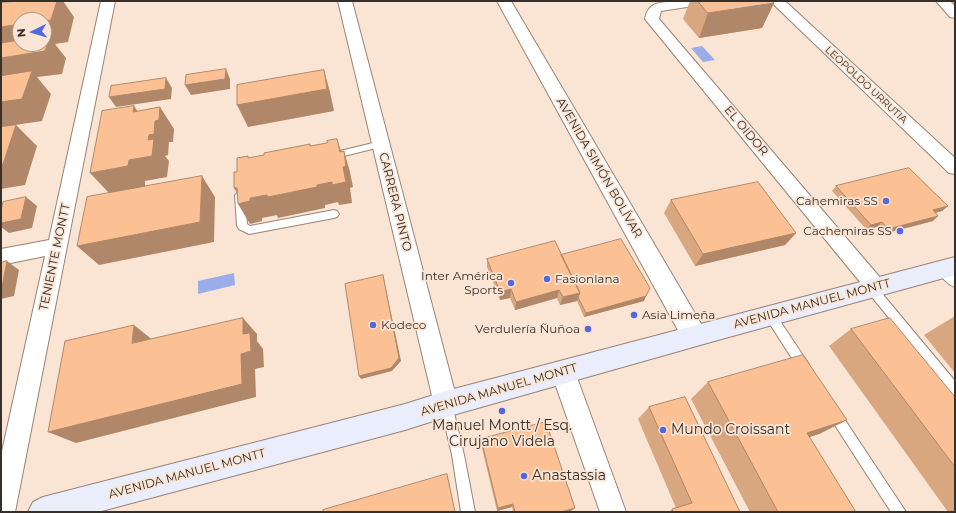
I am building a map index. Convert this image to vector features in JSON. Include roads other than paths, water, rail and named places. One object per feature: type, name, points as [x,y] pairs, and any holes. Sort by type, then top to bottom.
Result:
[{"type":"main road","name":"AVENIDA MANUEL MONTT","points":[[43,512],[405,417],[446,404],[694,335],[874,288],[951,273]]},
{"type":"street","name":"TENIENTE MONTT","points":[[2,512],[108,1]]},
{"type":"street","name":"CARRERA PINTO","points":[[345,1],[446,404]]},
{"type":"street","name":"AVENIDA SIMÓN BOLÍVAR","points":[[504,1],[694,335]]},
{"type":"street","name":"EL OIDOR","points":[[700,1],[657,8],[653,12],[652,19],[874,288]]},
{"type":"street","name":"LEOPOLDO URRUTIA","points":[[777,1],[955,168]]},
{"type":"street","points":[[943,1],[955,14]]},
{"type":"street","points":[[1,257],[57,246]]},
{"type":"street","points":[[562,372],[613,512]]},
{"type":"lane","points":[[320,158],[381,144]]},
{"type":"lane","points":[[239,185],[242,226],[249,230],[334,214]]},
{"type":"lane","points":[[874,288],[955,390]]},
{"type":"lane","points":[[770,315],[812,380]]},
{"type":"lane","points":[[825,400],[899,512]]},
{"type":"lane","points":[[446,404],[458,455],[468,512]]},
{"type":"water","points":[[702,46],[715,60],[703,62],[691,48]]},
{"type":"water","points":[[234,273],[235,285],[198,294],[198,281]]},
{"type":"place","name":"Cahemiras SS","points":[[886,201]]},
{"type":"place","name":"Cachemiras SS","points":[[900,231]]},
{"type":"place","name":"Fasionlana","points":[[547,279]]},
{"type":"place","name":"Inter América Sports","points":[[511,283]]},
{"type":"place","name":"Asia Limeña","points":[[634,315]]},
{"type":"place","name":"Kodeco","points":[[373,325]]},
{"type":"place","name":"Verdulería Ñuñoa","points":[[588,329]]},
{"type":"place","name":"Manuel Montt / Esq. Cirujano Videla","points":[[502,411]]},
{"type":"place","name":"Mundo Croissant","points":[[663,430]]},
{"type":"place","name":"Anastassia","points":[[524,476]]}]
